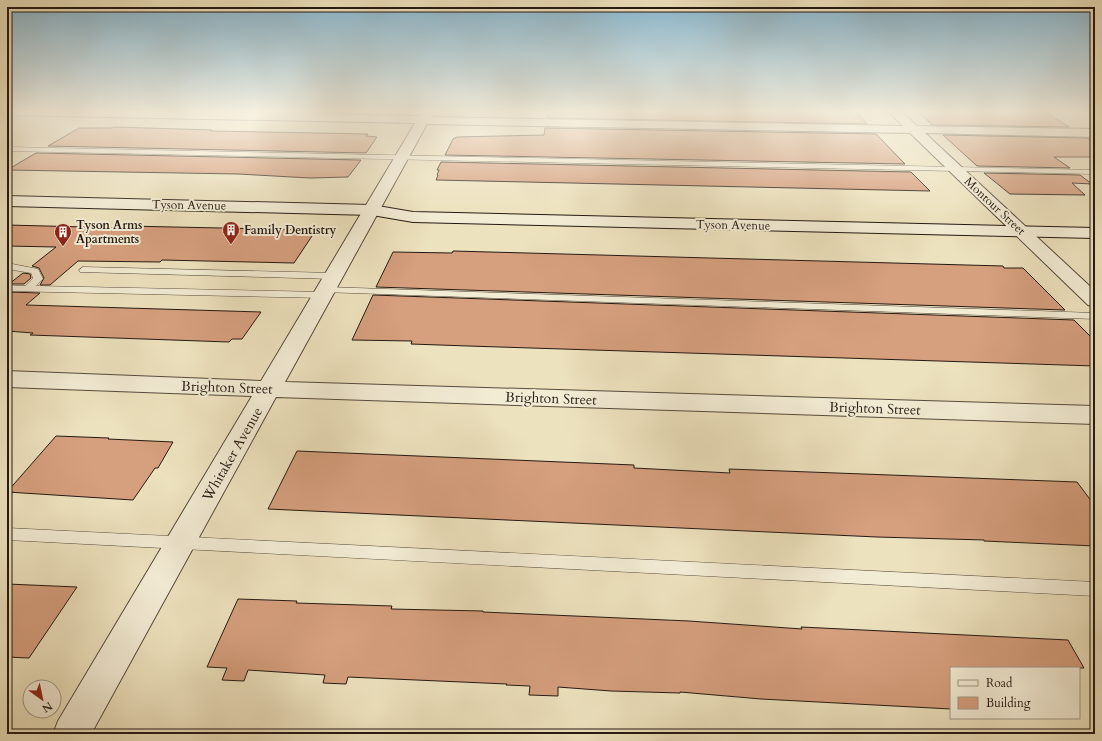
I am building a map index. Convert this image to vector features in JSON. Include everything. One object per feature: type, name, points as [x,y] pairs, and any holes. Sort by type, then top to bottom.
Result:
[{"type":"street","name":"Whitaker Avenue","points":[[71,734],[409,146]]},
{"type":"street","name":"Montour Street","points":[[931,146],[1095,301]]},
{"type":"street","name":"Tyson Avenue","points":[[7,201],[372,210],[413,217],[1007,218],[1095,220]]},
{"type":"street","name":"Tyson Avenue","points":[[691,217],[1095,233]]},
{"type":"street","name":"Brighton Street","points":[[7,379],[1095,416]]},
{"type":"lane","points":[[7,149],[1095,172]]},
{"type":"lane","points":[[7,266],[35,271],[38,279],[28,288]]},
{"type":"lane","points":[[84,270],[328,287],[1095,316]]},
{"type":"lane","points":[[7,288],[328,287]]},
{"type":"lane","points":[[7,534],[1095,588]]},
{"type":"building","points":[[49,146],[371,146],[366,153]]},
{"type":"building","points":[[450,146],[887,146],[905,164],[445,155]]},
{"type":"building","points":[[955,146],[1095,146],[1095,157],[1054,157],[1070,168],[977,166]]},
{"type":"building","points":[[36,153],[361,160],[348,177],[310,178],[238,174],[7,170]]},
{"type":"building","points":[[441,162],[911,172],[930,191],[436,180],[439,170],[437,170]]},
{"type":"building","points":[[984,173],[1080,175],[1092,184],[1072,183],[1085,195],[1010,194]]},
{"type":"building","points":[[7,225],[316,230],[294,263],[162,260],[160,262],[78,261],[50,285],[40,285],[44,278],[39,268],[32,266],[56,247],[7,246]]},
{"type":"building","points":[[453,251],[1003,266],[1004,268],[1023,268],[1065,310],[376,287],[393,252],[452,253]]},
{"type":"building","points":[[23,273],[30,274],[31,278],[24,284],[9,284]]},
{"type":"building","points":[[7,292],[40,293],[26,305],[261,312],[242,339],[232,339],[229,342],[30,335],[33,333],[7,331]]},
{"type":"building","points":[[373,295],[1074,320],[1095,341],[1095,366],[468,346],[411,344],[412,341],[352,340]]},
{"type":"building","points":[[56,436],[173,442],[158,468],[155,468],[133,500],[7,492]]},
{"type":"building","points":[[297,451],[634,465],[634,468],[730,473],[729,469],[1077,482],[1095,506],[1095,546],[268,509]]},
{"type":"building","points":[[7,584],[77,587],[29,658],[7,657]]},
{"type":"building","points":[[238,599],[297,601],[296,603],[392,606],[391,609],[483,611],[689,621],[802,629],[801,627],[1068,640],[1084,668],[950,667],[950,709],[761,699],[680,692],[611,691],[558,687],[558,696],[529,695],[530,686],[348,677],[346,684],[323,683],[325,675],[248,670],[244,681],[222,680],[227,668],[207,667]]},
{"type":"place","name":"Family Dentistry","points":[[231,245]]},
{"type":"place","name":"Tyson Arms Apartments","points":[[63,247]]}]
